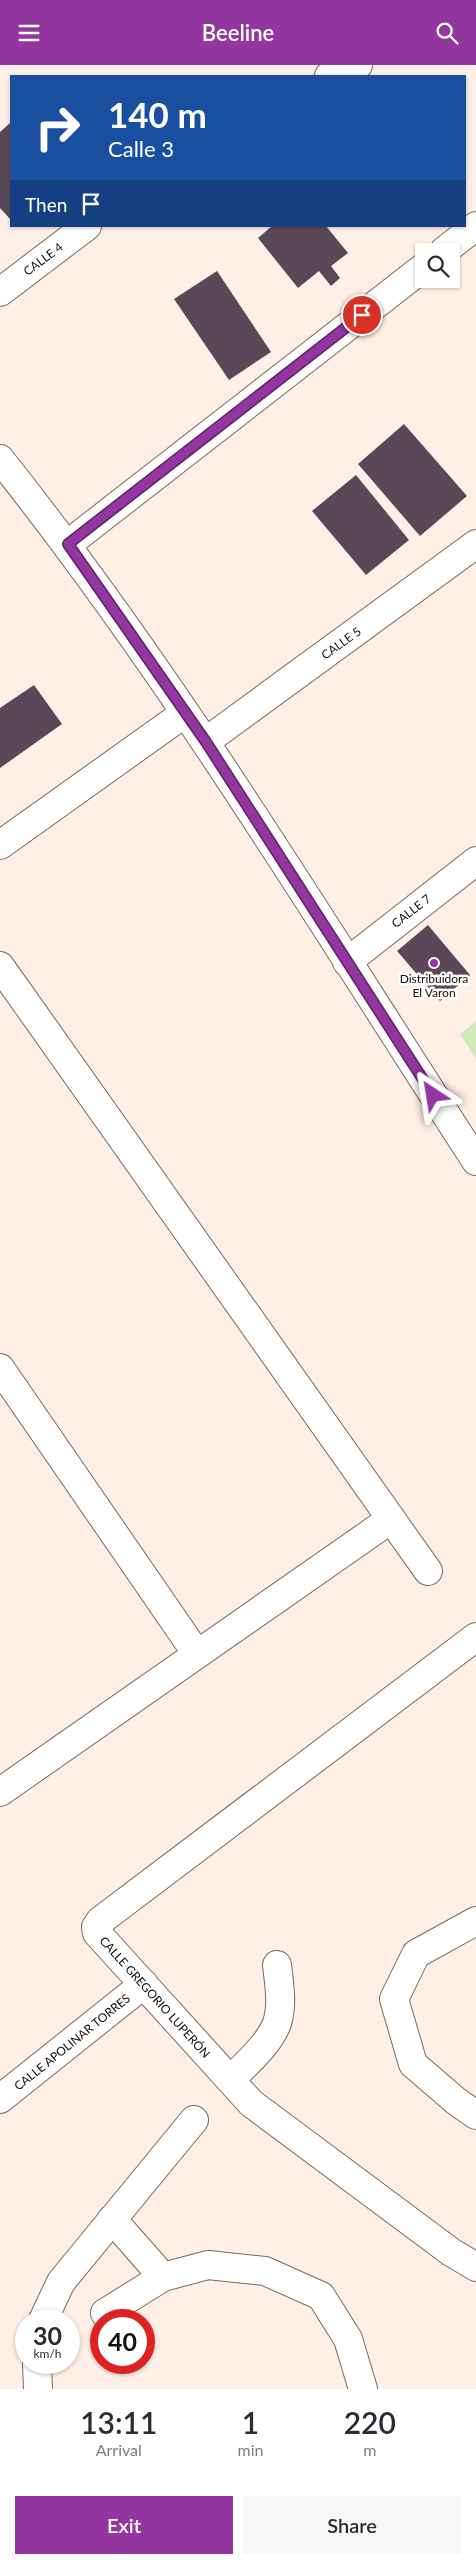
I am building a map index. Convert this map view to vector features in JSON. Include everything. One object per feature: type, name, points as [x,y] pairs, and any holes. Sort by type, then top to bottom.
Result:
[{"type":"street","points":[[333,75],[358,65]]},
{"type":"street","points":[[454,243],[476,226]]},
{"type":"street","name":"CALLE 4","points":[[0,292],[85,227]]},
{"type":"street","points":[[68,544],[415,274]]},
{"type":"street","points":[[0,459],[68,544],[206,742],[476,1161]]},
{"type":"street","name":"CALLE 5","points":[[206,742],[476,544]]},
{"type":"street","points":[[0,845],[185,713]]},
{"type":"street","name":"CALLE 7","points":[[347,962],[476,861]]},
{"type":"street","points":[[0,966],[428,1571]]},
{"type":"street","points":[[0,1368],[197,1654]]},
{"type":"street","points":[[2,1785],[197,1654],[392,1519]]},
{"type":"street","name":"CALLE GREGORIO LUPERÓN","points":[[476,1637],[100,1921],[96,1927],[97,1933],[251,2103],[451,2252],[476,2267]]},
{"type":"street","points":[[476,1921],[416,1955],[394,1999],[413,2064],[456,2101],[476,2115]]},
{"type":"street","points":[[231,2080],[268,2038],[277,2022],[280,2000],[277,1965]]},
{"type":"street","name":"CALLE APOLINAR TORRES","points":[[0,2099],[144,1984]]},
{"type":"street","points":[[48,2309],[61,2282],[194,2120]]},
{"type":"street","points":[[112,2219],[163,2277]]},
{"type":"street","points":[[111,2309],[163,2277],[208,2265],[265,2271],[320,2296],[348,2339],[363,2389]]},
{"type":"street","points":[[38,2374],[38,2389]]},
{"type":"green space","points":[[476,1021],[476,1059],[460,1034]]},
{"type":"building","points":[[10,123],[10,219],[0,208],[0,132]]},
{"type":"building","points":[[271,227],[327,227],[348,253],[331,266],[340,278],[331,286],[319,271],[298,288],[258,238]]},
{"type":"building","points":[[217,271],[271,352],[229,380],[174,299]]},
{"type":"building","points":[[404,424],[467,496],[420,536],[358,464]]},
{"type":"building","points":[[356,475],[409,540],[366,575],[312,511]]},
{"type":"building","points":[[34,685],[62,724],[0,768],[0,708]]},
{"type":"building","name":"Distribuidora El Varon","points":[[428,925],[470,975],[440,1001],[397,951]]},
{"type":"place","name":"Distribuidora El Varon","points":[[434,963]]},
{"type":"route","points":[[362,315],[68,544],[206,742],[433,1095]]}]
